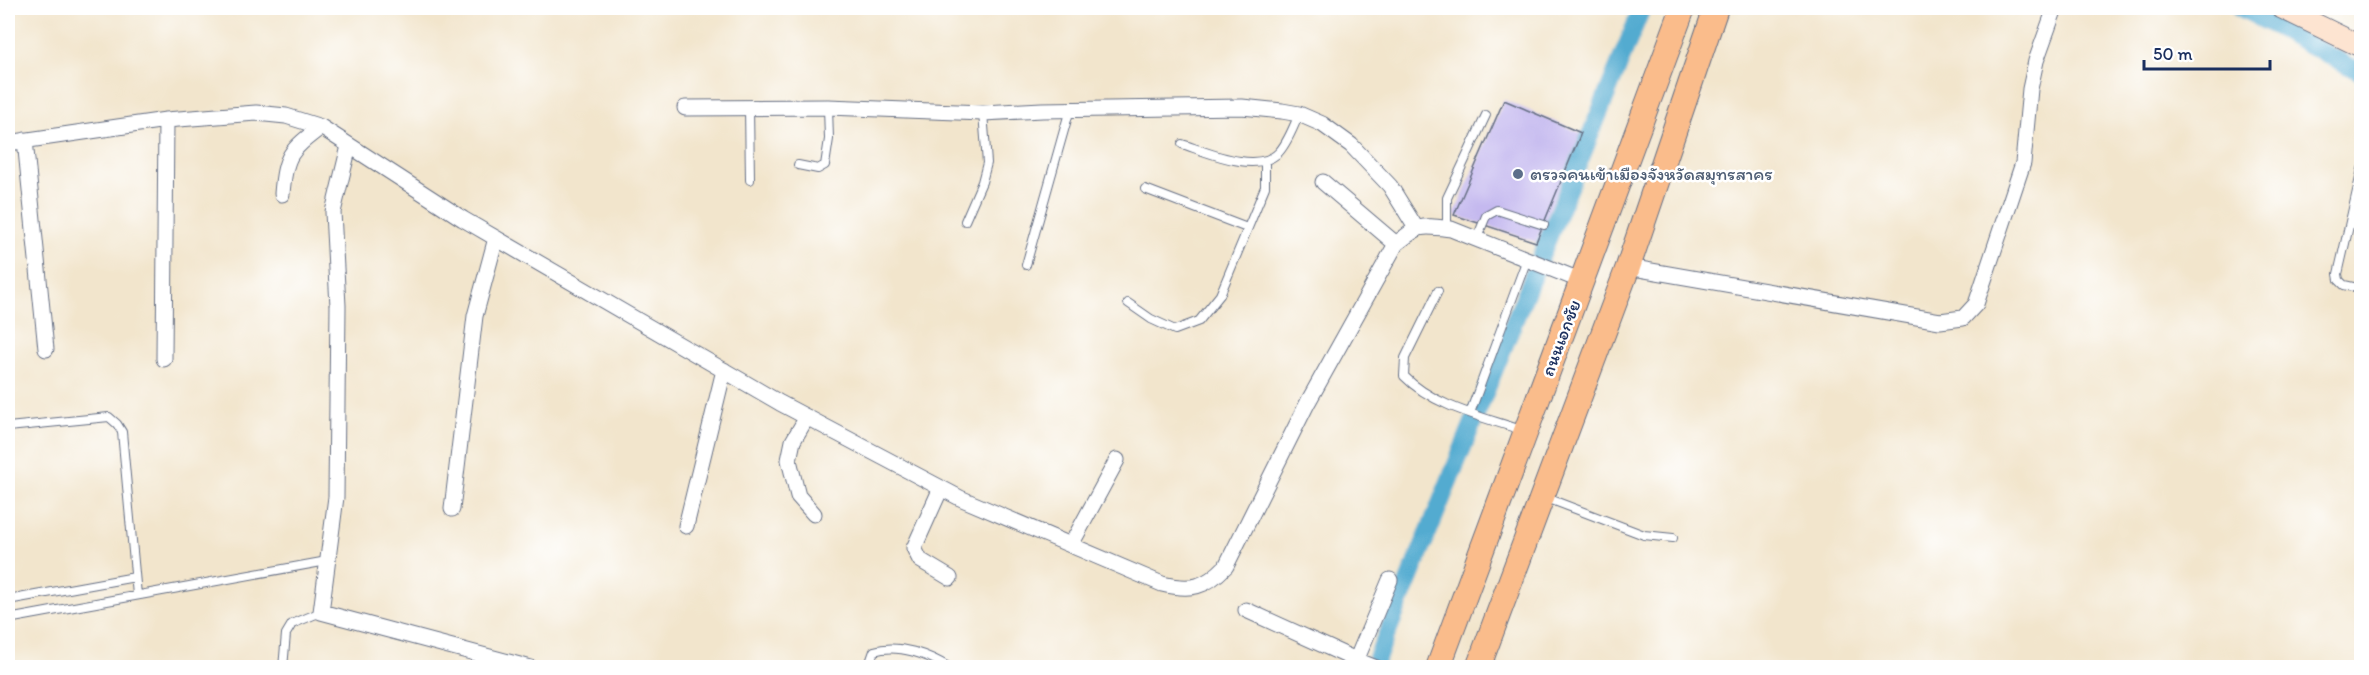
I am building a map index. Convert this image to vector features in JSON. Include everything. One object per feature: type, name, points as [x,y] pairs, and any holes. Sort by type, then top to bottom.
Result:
[{"type":"main road","name":"ถนนเอกชัย","points":[[1438,668],[1526,432],[1575,278],[1683,8]]},
{"type":"main road","name":"ถนนเอกชัย","points":[[1486,665],[1496,619],[1628,267],[1716,8]]},
{"type":"main road","points":[[1461,604],[1496,619]]},
{"type":"street","points":[[1628,267],[1940,321],[1963,318],[1976,304],[2023,164],[2030,89],[2036,61],[2055,8]]},
{"type":"street","points":[[2282,8],[2361,47]]},
{"type":"street","points":[[685,108],[828,107],[983,113],[1070,109],[1242,107],[1299,114],[1322,124],[1351,145],[1390,186],[1416,228]]},
{"type":"street","points":[[8,143],[166,120],[256,113],[286,116],[321,127],[496,238],[807,417],[941,488],[1162,584],[1180,588],[1192,588],[1216,577],[1226,566],[1308,402],[1396,244],[1416,228],[1429,226],[1451,229],[1575,278]]},
{"type":"street","points":[[164,359],[166,120]]},
{"type":"street","points":[[282,194],[283,177],[292,150],[321,127]]},
{"type":"street","points":[[25,140],[46,349]]},
{"type":"street","points":[[349,146],[333,212],[338,306],[336,496],[321,612],[482,662],[531,668]]},
{"type":"street","points":[[1323,182],[1396,244]]},
{"type":"street","points":[[452,510],[475,316],[496,238]]},
{"type":"street","points":[[686,526],[724,370]]},
{"type":"street","points":[[807,417],[793,441],[789,460],[798,496],[814,514]]},
{"type":"street","points":[[1071,545],[1117,460]]},
{"type":"street","points":[[941,488],[914,548],[920,560],[950,578]]},
{"type":"street","points":[[1246,610],[1362,665],[1390,580]]},
{"type":"lane","points":[[798,165],[818,169],[825,165],[828,107]]},
{"type":"lane","points":[[749,108],[750,180]]},
{"type":"lane","points":[[1026,266],[1070,109]]},
{"type":"lane","points":[[965,221],[982,182],[987,163],[983,113]]},
{"type":"lane","points":[[1182,144],[1239,161],[1265,161],[1279,152],[1299,114]]},
{"type":"lane","points":[[1451,229],[1447,223],[1448,198],[1486,115]]},
{"type":"lane","points":[[1128,303],[1151,320],[1175,330],[1199,321],[1220,295],[1264,187],[1265,161]]},
{"type":"lane","points":[[2361,169],[2338,274],[2339,280],[2344,285],[2361,289]]},
{"type":"lane","points":[[1145,189],[1247,228]]},
{"type":"lane","points":[[1477,238],[1486,216],[1497,210],[1544,225]]},
{"type":"lane","points":[[1473,414],[1527,259]]},
{"type":"lane","points":[[1438,291],[1405,358],[1404,376],[1416,389],[1473,414],[1526,432]]},
{"type":"lane","points":[[8,427],[109,417],[117,424],[122,432],[137,595]]},
{"type":"lane","points":[[1542,497],[1644,535],[1673,538]]},
{"type":"lane","points":[[8,619],[327,561]]},
{"type":"lane","points":[[8,600],[135,577]]},
{"type":"lane","points":[[283,668],[286,634],[292,624],[321,612]]},
{"type":"lane","points":[[868,668],[874,651],[887,646],[934,658],[950,668]]},
{"type":"building","name":"ตรวจคนเข้าเมืองจังหวัดสมุทรสาคร","points":[[1504,100],[1581,133],[1536,242],[1454,215]]},
{"type":"waterway","points":[[1373,668],[1642,8]]},
{"type":"waterway","points":[[2241,8],[2362,73]]},
{"type":"place","name":"ตรวจคนเข้าเมืองจังหวัดสมุทรสาคร","points":[[1518,174]]}]
